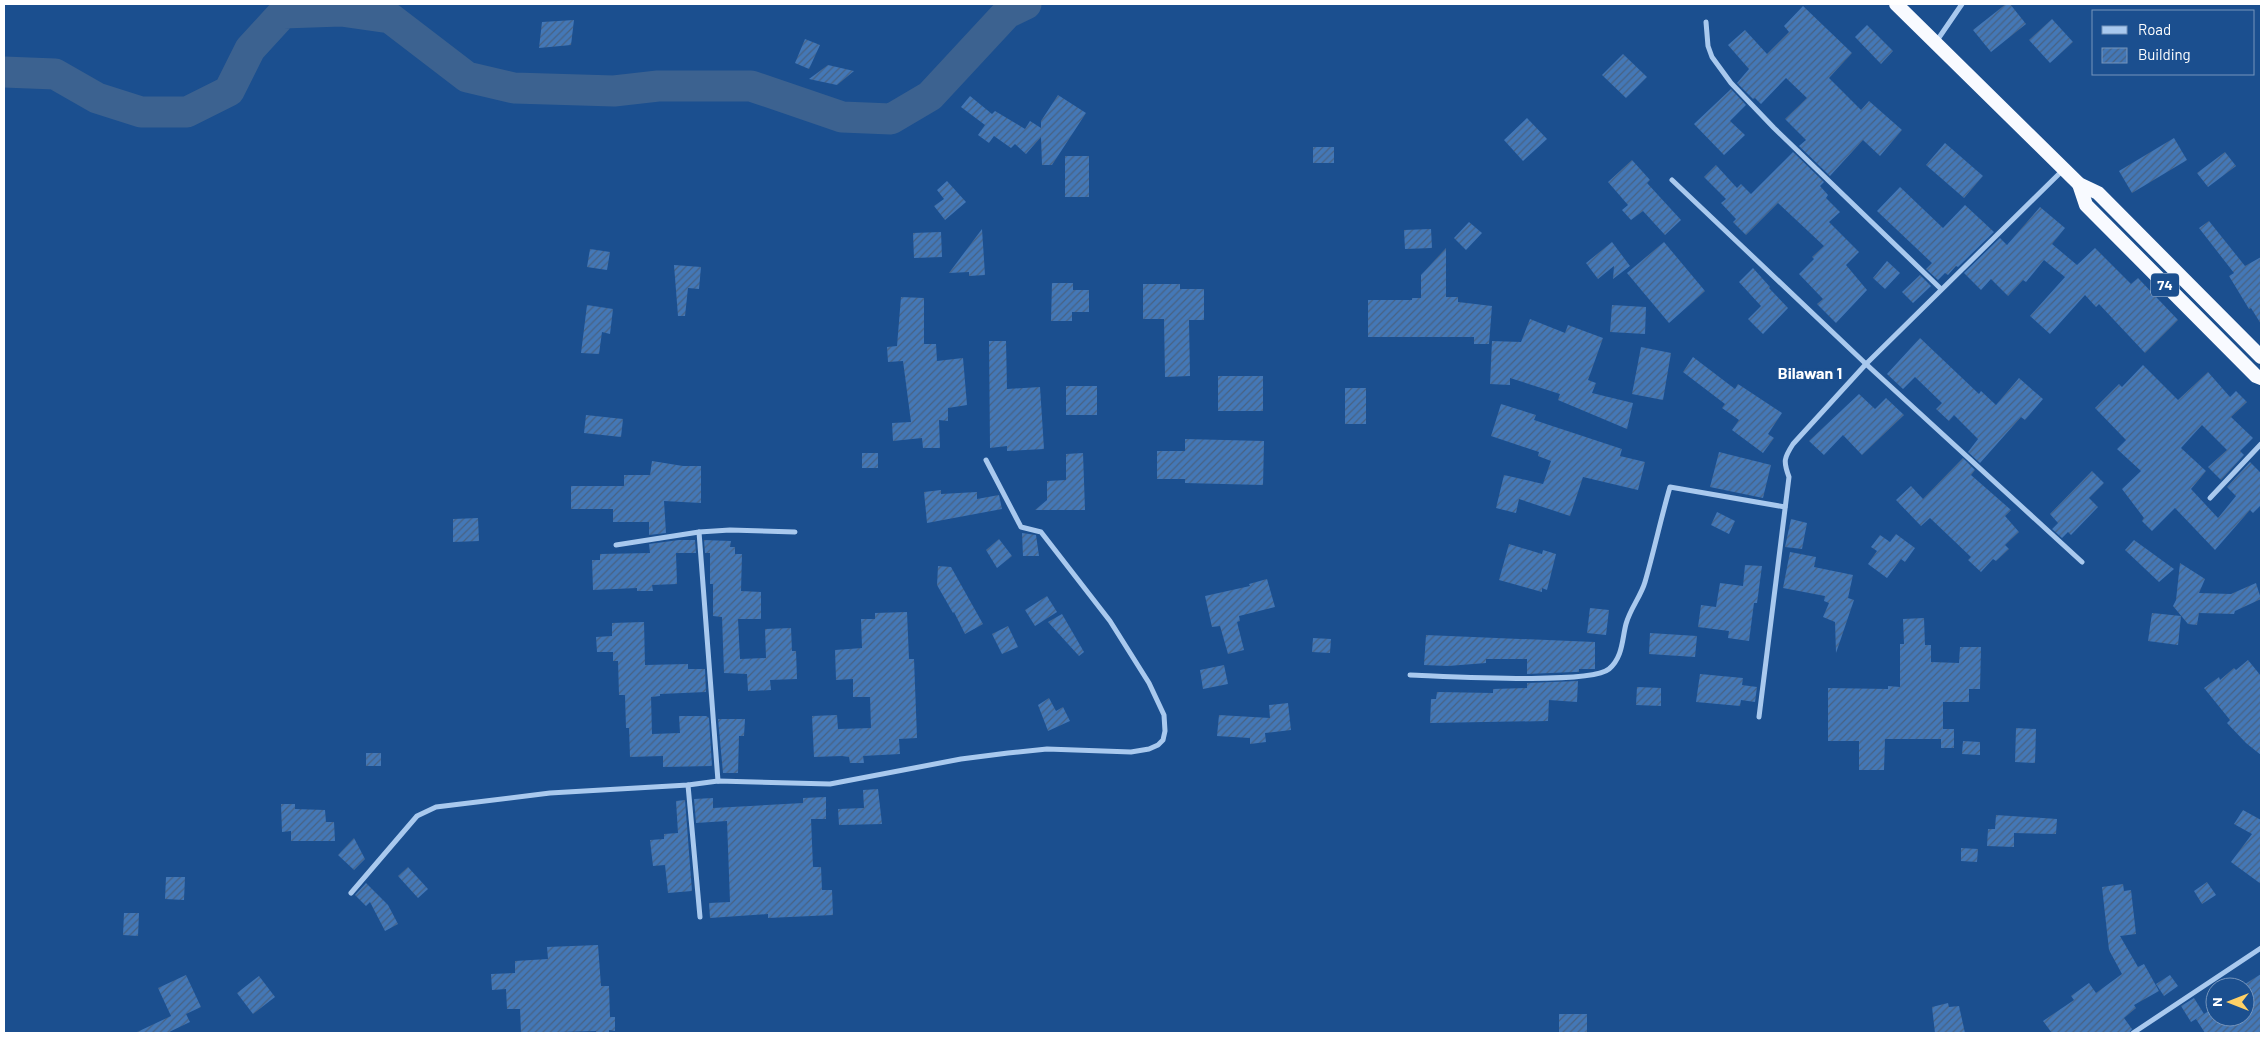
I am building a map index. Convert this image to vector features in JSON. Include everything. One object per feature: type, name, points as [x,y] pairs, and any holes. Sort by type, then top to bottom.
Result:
[{"type":"highway","name":"74","points":[[1896,4],[2079,184],[2098,193],[2261,357]]},
{"type":"highway","name":"74","points":[[2079,184],[2086,206],[2256,376],[2261,378]]},
{"type":"street","points":[[1936,42],[1962,4]]},
{"type":"street","points":[[1706,22],[1707,39],[1712,57],[1731,83],[1774,128],[1941,289]]},
{"type":"street","points":[[1759,717],[1790,476],[1784,464],[1787,454],[1866,364],[2064,169]]},
{"type":"street","points":[[1672,180],[1866,364],[2082,562]]},
{"type":"street","points":[[2210,498],[2261,444]]},
{"type":"street","points":[[351,893],[417,816],[436,807],[550,793],[688,785],[718,781],[830,784],[962,759],[1008,753],[1047,749],[1131,752],[1149,749],[1163,740],[1166,731],[1164,715],[1149,683],[1110,621],[1041,532],[1022,527],[986,460]]},
{"type":"street","points":[[1410,675],[1526,678],[1594,675],[1608,670],[1620,652],[1625,638],[1626,623],[1644,584],[1670,487],[1785,507]]},
{"type":"street","points":[[616,546],[699,532],[730,530],[795,532]]},
{"type":"street","points":[[699,532],[718,781]]},
{"type":"street","points":[[688,785],[700,917]]},
{"type":"street","points":[[2132,1033],[2261,948]]},
{"type":"building","points":[[2006,4],[2010,4],[2026,24],[1991,52],[1973,30]]},
{"type":"building","points":[[1803,6],[1852,53],[1829,78],[1861,110],[1869,101],[1902,130],[1880,156],[1863,140],[1830,176],[1799,146],[1806,140],[1785,119],[1807,98],[1786,78],[1761,104],[1755,98],[1753,99],[1737,83],[1749,69],[1728,45],[1745,30],[1767,54],[1789,32],[1784,26]]},
{"type":"building","points":[[2052,19],[2073,42],[2050,63],[2029,40]]},
{"type":"building","points":[[574,20],[571,45],[539,48],[542,22]]},
{"type":"building","points":[[1867,25],[1893,51],[1881,64],[1855,37]]},
{"type":"building","points":[[805,39],[820,45],[809,69],[795,63]]},
{"type":"building","points":[[1623,54],[1647,77],[1626,98],[1602,75]]},
{"type":"building","points":[[828,65],[854,71],[837,85],[809,79]]},
{"type":"building","points":[[1731,89],[1746,105],[1730,121],[1745,135],[1724,155],[1694,124]]},
{"type":"building","points":[[1058,95],[1086,113],[1052,165],[1042,165],[1041,137],[1026,154],[1015,144],[1011,148],[994,136],[989,143],[978,135],[985,125],[961,107],[970,96],[992,114],[995,111],[1025,129],[1030,121],[1041,128],[1041,121]]},
{"type":"building","points":[[1527,118],[1547,139],[1523,161],[1504,140]]},
{"type":"building","points":[[2174,138],[2187,160],[2132,193],[2119,171]]},
{"type":"building","points":[[1945,143],[1983,176],[1964,198],[1926,165]]},
{"type":"building","points":[[1313,147],[1334,147],[1334,163],[1313,163]]},
{"type":"building","points":[[1793,152],[1824,182],[1820,186],[1828,195],[1826,198],[1840,212],[1829,222],[1859,252],[1846,265],[1867,290],[1836,323],[1817,304],[1823,299],[1799,274],[1814,259],[1812,257],[1824,246],[1778,203],[1746,235],[1733,222],[1736,219],[1721,203],[1726,199],[1704,177],[1716,165],[1737,188],[1741,184],[1751,194]]},
{"type":"building","points":[[2225,152],[2236,166],[2208,187],[2197,173]]},
{"type":"building","points":[[1065,156],[1089,156],[1089,197],[1065,197]]},
{"type":"building","points":[[1632,160],[1650,180],[1647,183],[1681,220],[1665,235],[1643,211],[1631,220],[1622,210],[1628,205],[1608,182]]},
{"type":"building","points":[[947,181],[966,202],[945,220],[934,206],[944,199],[937,190]]},
{"type":"building","points":[[1900,187],[1943,228],[1965,205],[1994,232],[1958,267],[1956,266],[1948,275],[1945,273],[1938,280],[1926,269],[1932,263],[1877,211]]},
{"type":"building","points":[[2040,207],[2065,228],[2052,244],[2077,265],[2095,248],[2131,284],[2138,278],[2178,320],[2145,353],[2099,304],[2096,307],[2085,295],[2050,334],[2030,316],[2065,277],[2044,260],[2026,282],[2023,280],[2008,296],[1991,279],[1981,290],[1964,273],[2000,238],[2007,245]]},
{"type":"building","points":[[2209,221],[2245,266],[2261,257],[2261,324],[2251,308],[2249,309],[2229,276],[2234,273],[2199,228]]},
{"type":"building","points":[[1469,222],[1482,233],[1466,250],[1454,238]]},
{"type":"building","points":[[982,229],[985,275],[969,276],[969,272],[949,273]]},
{"type":"building","points":[[1431,229],[1432,248],[1405,249],[1404,230]]},
{"type":"building","points":[[941,232],[942,257],[914,258],[913,233]]},
{"type":"building","points":[[1612,242],[1630,266],[1613,279],[1614,266],[1598,279],[1586,263]]},
{"type":"building","points":[[1664,242],[1705,291],[1669,323],[1627,273]]},
{"type":"building","points":[[1446,248],[1446,297],[1458,297],[1458,302],[1492,306],[1489,344],[1474,344],[1474,337],[1368,337],[1368,300],[1412,300],[1412,298],[1421,298],[1421,275]]},
{"type":"building","points":[[590,249],[610,252],[607,270],[587,267]]},
{"type":"building","points":[[1887,261],[1900,273],[1885,289],[1873,278]]},
{"type":"building","points":[[674,265],[701,267],[699,289],[688,288],[685,316],[678,316]]},
{"type":"building","points":[[1753,268],[1788,308],[1763,334],[1748,319],[1761,306],[1739,282]]},
{"type":"building","points":[[1920,275],[1931,286],[1913,303],[1902,292]]},
{"type":"building","points":[[1052,283],[1073,283],[1073,290],[1089,290],[1089,312],[1072,312],[1072,321],[1051,321]]},
{"type":"building","points":[[1143,284],[1180,284],[1180,289],[1204,289],[1204,320],[1189,320],[1190,376],[1165,377],[1164,319],[1143,319]]},
{"type":"building","points":[[901,297],[924,298],[924,344],[936,344],[937,361],[963,358],[967,405],[948,408],[948,421],[939,420],[940,448],[923,448],[922,438],[893,441],[892,423],[911,422],[903,361],[888,362],[887,347],[897,346]]},
{"type":"building","points":[[587,305],[613,309],[610,334],[602,332],[599,354],[581,353]]},
{"type":"building","points":[[1612,305],[1646,307],[1645,334],[1610,332]]},
{"type":"building","points":[[1530,319],[1565,333],[1568,325],[1603,338],[1588,380],[1596,383],[1592,393],[1633,403],[1627,429],[1558,400],[1560,394],[1510,378],[1510,385],[1490,384],[1492,341],[1521,342]]},
{"type":"building","points":[[1920,338],[1979,394],[1981,391],[1996,405],[2019,378],[2043,399],[2025,420],[2021,417],[1980,463],[1968,452],[1978,439],[1954,415],[1949,421],[1936,409],[1942,403],[1915,377],[1903,389],[1887,374]]},
{"type":"building","points":[[989,341],[1006,341],[1007,389],[1040,387],[1044,449],[1007,451],[1007,446],[990,448]]},
{"type":"building","points":[[1641,347],[1671,353],[1663,400],[1632,394]]},
{"type":"building","points":[[1693,357],[1735,389],[1738,384],[1782,413],[1768,434],[1774,438],[1763,453],[1732,430],[1739,420],[1722,408],[1725,404],[1683,372]]},
{"type":"building","points":[[2143,365],[2178,400],[2208,372],[2230,397],[2236,391],[2247,402],[2231,417],[2253,438],[2240,451],[2244,455],[2221,480],[2208,467],[2227,450],[2202,425],[2181,448],[2206,471],[2191,489],[2218,518],[2236,496],[2227,487],[2250,462],[2261,473],[2261,505],[2253,513],[2250,510],[2215,550],[2175,508],[2152,531],[2142,521],[2144,518],[2122,489],[2141,471],[2117,449],[2126,440],[2095,408],[2119,384],[2122,387]]},
{"type":"building","points":[[1218,376],[1263,376],[1263,411],[1218,411]]},
{"type":"building","points":[[1066,386],[1097,386],[1097,415],[1066,415]]},
{"type":"building","points":[[1345,388],[1366,388],[1366,424],[1345,424]]},
{"type":"building","points":[[1859,394],[1875,409],[1886,398],[1904,415],[1862,455],[1843,435],[1824,455],[1809,441]]},
{"type":"building","points":[[1501,404],[1536,415],[1534,420],[1622,449],[1620,456],[1645,462],[1638,490],[1583,477],[1570,516],[1519,499],[1516,513],[1496,508],[1504,475],[1543,484],[1551,461],[1538,456],[1539,452],[1491,436]]},
{"type":"building","points":[[586,415],[623,419],[621,437],[584,433]]},
{"type":"building","points":[[1185,439],[1264,441],[1263,485],[1185,483],[1185,479],[1157,479],[1157,451],[1185,451]]},
{"type":"building","points":[[1719,452],[1771,465],[1763,498],[1710,487]]},
{"type":"building","points":[[862,453],[878,453],[878,468],[862,468]]},
{"type":"building","points":[[1083,453],[1085,510],[1035,510],[1047,500],[1047,481],[1066,480],[1066,454]]},
{"type":"building","points":[[1963,458],[1975,470],[1971,475],[2011,510],[2005,516],[2019,532],[2005,545],[2009,549],[1996,561],[1993,559],[1981,572],[1968,560],[1971,557],[1930,518],[1921,526],[1896,500],[1911,486],[1923,499]]},
{"type":"building","points":[[652,461],[683,466],[701,466],[701,503],[664,501],[666,533],[649,535],[649,522],[613,522],[613,509],[571,509],[571,486],[624,486],[624,475],[650,475]]},
{"type":"building","points":[[2092,471],[2104,483],[2089,498],[2098,507],[2071,535],[2068,532],[2062,538],[2052,529],[2058,523],[2050,514]]},
{"type":"building","points":[[941,490],[941,494],[977,492],[977,499],[999,495],[1002,509],[927,523],[924,492]]},
{"type":"building","points":[[1717,512],[1735,521],[1729,534],[1711,525]]},
{"type":"building","points":[[478,518],[479,541],[453,542],[453,519]]},
{"type":"building","points":[[1791,519],[1807,523],[1802,549],[1785,547]]},
{"type":"building","points":[[1022,533],[1036,535],[1039,556],[1023,556]]},
{"type":"building","points":[[1896,534],[1915,548],[1905,562],[1901,559],[1887,578],[1868,564],[1877,551],[1871,547],[1880,535],[1890,542]]},
{"type":"building","points":[[999,539],[1012,556],[997,568],[986,550]]},
{"type":"building","points":[[695,540],[696,553],[676,553],[677,584],[652,585],[653,591],[637,591],[637,588],[593,590],[592,560],[600,560],[600,554],[650,553],[649,544]]},
{"type":"building","points":[[704,540],[731,541],[730,547],[735,547],[735,554],[742,554],[741,591],[761,592],[761,619],[738,619],[740,659],[766,658],[765,629],[791,628],[792,651],[796,651],[797,679],[770,680],[771,690],[748,691],[747,674],[724,673],[722,617],[713,616],[713,584],[710,584],[710,553],[705,553]]},
{"type":"building","points":[[2134,540],[2174,569],[2159,582],[2125,550]]},
{"type":"building","points":[[1509,544],[1542,554],[1543,550],[1556,554],[1547,590],[1542,588],[1542,592],[1499,580]]},
{"type":"building","points":[[1790,552],[1816,557],[1814,567],[1853,575],[1848,598],[1854,600],[1836,653],[1835,622],[1823,617],[1829,603],[1824,601],[1825,596],[1783,588]]},
{"type":"building","points":[[2180,563],[2205,579],[2199,593],[2231,594],[2256,583],[2261,599],[2235,611],[2234,614],[2199,613],[2197,625],[2188,624],[2173,606],[2176,600]]},
{"type":"building","points":[[1745,565],[1762,566],[1757,603],[1754,603],[1749,641],[1728,638],[1729,631],[1698,627],[1701,605],[1716,607],[1720,583],[1743,586]]},
{"type":"building","points":[[938,566],[951,567],[983,624],[965,634],[937,585]]},
{"type":"building","points":[[1267,579],[1275,607],[1239,616],[1240,621],[1237,622],[1244,650],[1228,654],[1220,626],[1212,627],[1205,596],[1250,586],[1249,584]]},
{"type":"building","points":[[1047,596],[1057,612],[1035,626],[1025,610]]},
{"type":"building","points":[[1590,608],[1609,610],[1606,635],[1587,633]]},
{"type":"building","points":[[907,612],[909,659],[914,659],[917,738],[899,739],[900,754],[863,756],[864,763],[850,763],[849,757],[842,756],[814,757],[812,716],[837,715],[838,729],[871,728],[870,697],[853,697],[853,679],[836,680],[835,650],[862,648],[861,619],[875,619],[875,613]]},
{"type":"building","points":[[2152,613],[2181,616],[2178,645],[2148,641]]},
{"type":"building","points":[[1062,614],[1084,652],[1079,656],[1048,622]]},
{"type":"building","points":[[1924,618],[1925,645],[1931,645],[1931,662],[1959,663],[1960,647],[1981,647],[1980,689],[1969,689],[1969,702],[1943,702],[1943,729],[1954,729],[1954,748],[1941,748],[1941,739],[1885,739],[1884,770],[1859,770],[1859,741],[1828,741],[1828,688],[1888,689],[1888,686],[1900,687],[1900,644],[1904,644],[1903,619]]},
{"type":"building","points":[[644,622],[645,665],[688,664],[688,669],[705,669],[706,692],[660,694],[660,696],[651,697],[652,734],[680,733],[679,716],[706,716],[709,718],[712,766],[663,767],[663,756],[630,757],[629,728],[626,728],[625,695],[619,695],[618,661],[613,661],[613,652],[597,652],[596,637],[612,636],[612,623]]},
{"type":"building","points":[[1008,626],[1018,647],[1002,654],[992,634]]},
{"type":"building","points":[[1650,633],[1697,636],[1695,657],[1649,654]]},
{"type":"building","points":[[1426,635],[1595,642],[1595,669],[1579,669],[1579,672],[1527,674],[1527,659],[1486,659],[1486,663],[1448,666],[1424,665]]},
{"type":"building","points":[[1313,638],[1331,639],[1330,653],[1312,652]]},
{"type":"building","points":[[2248,660],[2261,676],[2261,755],[2246,743],[2227,723],[2230,720],[2204,688],[2219,677],[2220,680],[2234,668],[2236,670]]},
{"type":"building","points":[[1224,665],[1228,684],[1203,689],[1200,670]]},
{"type":"building","points":[[1700,674],[1743,678],[1742,685],[1757,687],[1755,702],[1741,700],[1740,706],[1696,702]]},
{"type":"building","points":[[1578,681],[1577,702],[1549,700],[1548,721],[1430,723],[1431,699],[1436,699],[1437,692],[1493,693],[1493,689],[1527,688],[1527,683]]},
{"type":"building","points":[[1637,687],[1661,688],[1661,706],[1636,705]]},
{"type":"building","points":[[1049,698],[1056,711],[1063,707],[1070,721],[1048,731],[1038,705]]},
{"type":"building","points":[[1288,703],[1291,730],[1265,733],[1266,742],[1250,744],[1250,738],[1217,736],[1219,715],[1270,718],[1269,705]]},
{"type":"building","points":[[718,719],[745,719],[744,736],[739,736],[738,773],[723,773]]},
{"type":"building","points":[[2016,728],[2036,729],[2035,763],[2015,762]]},
{"type":"building","points":[[1963,741],[1980,742],[1980,755],[1962,754]]},
{"type":"building","points":[[366,753],[381,753],[381,766],[366,766]]},
{"type":"building","points":[[878,789],[882,824],[839,825],[838,809],[864,808],[863,790]]},
{"type":"building","points":[[826,797],[826,819],[811,819],[813,867],[821,867],[822,890],[832,890],[833,915],[768,918],[768,914],[710,918],[709,903],[730,902],[727,821],[696,823],[694,799],[713,798],[713,808],[803,803],[803,798]]},
{"type":"building","points":[[685,800],[692,891],[668,893],[665,865],[653,866],[650,840],[664,839],[664,834],[678,833],[676,801]]},
{"type":"building","points":[[281,804],[295,804],[295,809],[325,810],[326,822],[334,822],[335,841],[291,841],[291,831],[282,832]]},
{"type":"building","points":[[2243,810],[2261,820],[2261,884],[2231,862],[2252,834],[2234,824]]},
{"type":"building","points":[[1996,815],[2057,819],[2056,834],[2014,833],[2014,847],[1987,846],[1988,829],[1995,829]]},
{"type":"building","points":[[354,838],[365,859],[354,870],[338,855]]},
{"type":"building","points":[[1961,848],[1978,849],[1977,862],[1961,861]]},
{"type":"building","points":[[408,867],[428,889],[418,898],[398,876]]},
{"type":"building","points":[[166,877],[185,877],[184,900],[165,899]]},
{"type":"building","points":[[2207,882],[2216,895],[2202,904],[2194,891]]},
{"type":"building","points":[[366,883],[388,905],[398,924],[385,931],[370,902],[366,906],[355,895]]},
{"type":"building","points":[[2123,884],[2124,891],[2131,890],[2136,934],[2120,936],[2138,967],[2144,964],[2159,991],[2134,1005],[2136,1008],[2124,1018],[2132,1029],[2129,1033],[2052,1033],[2043,1021],[2074,1000],[2071,996],[2089,983],[2096,993],[2122,974],[2109,950],[2102,887]]},
{"type":"building","points":[[124,913],[139,913],[138,936],[123,935]]},
{"type":"building","points":[[598,945],[601,986],[609,986],[610,1017],[615,1017],[615,1031],[609,1030],[609,1033],[596,1033],[596,1031],[521,1033],[520,1009],[507,1009],[506,989],[492,990],[491,974],[515,973],[515,961],[548,959],[547,947]]},
{"type":"building","points":[[2261,974],[2261,1033],[2205,1033],[2196,1019],[2205,1013],[2205,1027],[2255,1027],[2255,978]]},
{"type":"building","points":[[186,975],[201,1007],[186,1014],[190,1022],[167,1033],[135,1033],[171,1016],[158,988]]},
{"type":"building","points":[[2170,975],[2178,986],[2164,996],[2156,984]]},
{"type":"building","points":[[259,976],[275,997],[253,1014],[237,993]]},
{"type":"building","points":[[2194,998],[2204,1014],[2191,1022],[2181,1006]]},
{"type":"building","points":[[1948,1003],[1949,1007],[1959,1006],[1965,1033],[1935,1033],[1932,1007]]},
{"type":"building","points":[[1559,1014],[1587,1014],[1587,1033],[1559,1033]]},
{"type":"waterway","points":[[4,72],[55,74],[97,98],[141,112],[187,112],[229,91],[250,49],[283,13],[341,11],[390,18],[467,77],[514,88],[614,91],[658,86],[751,86],[842,117],[891,119],[930,96],[1007,13],[1026,4]]},
{"type":"district","name":"Bilawan 1","points":[[1810,373]]}]
